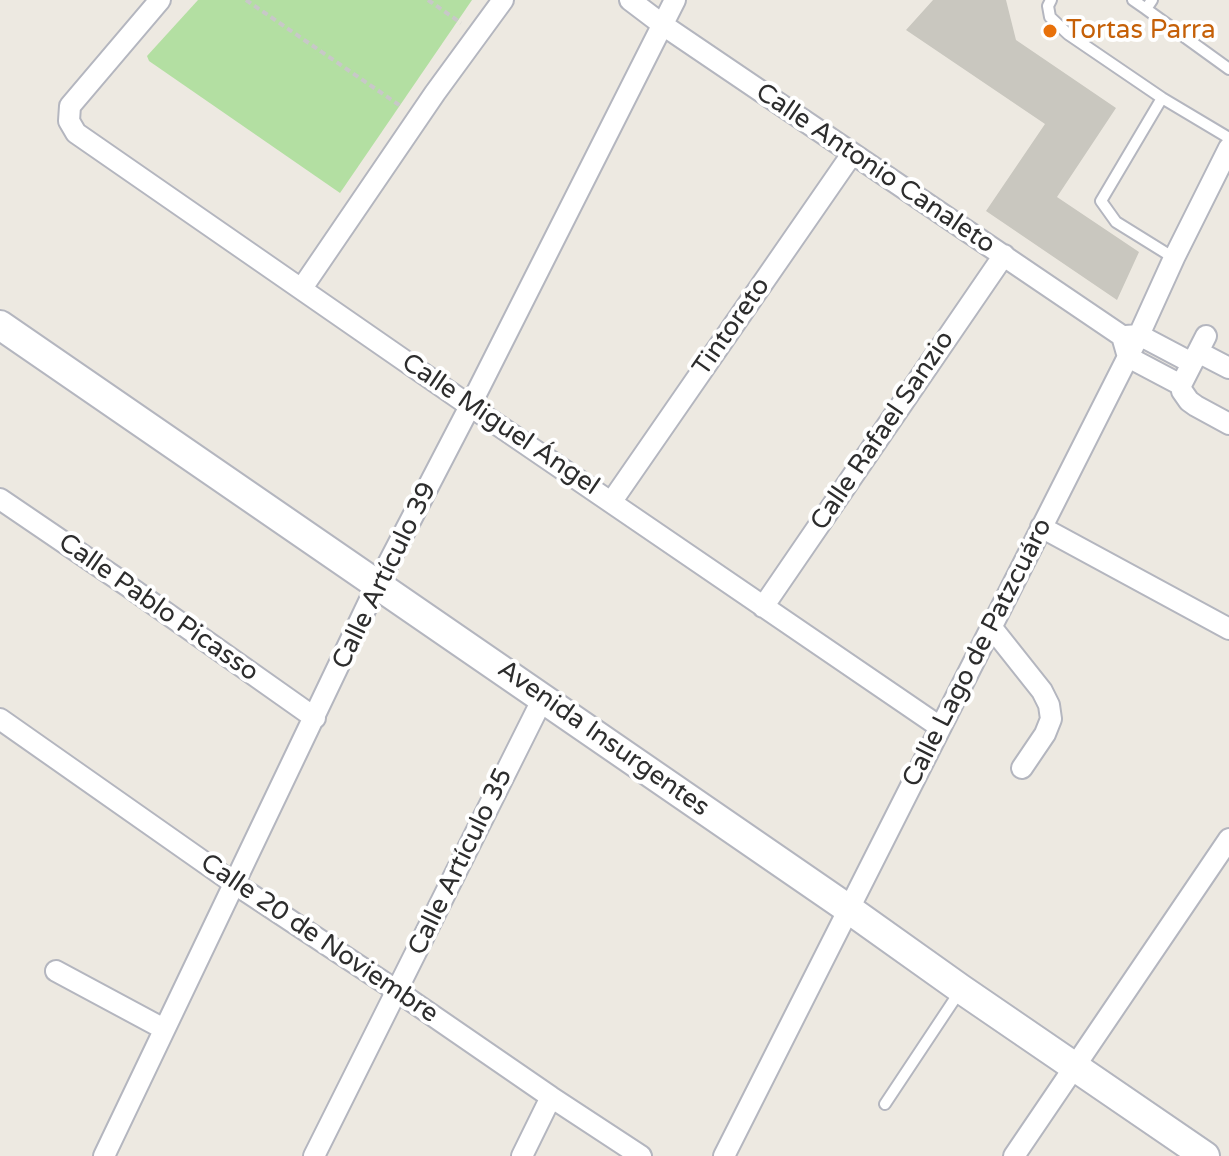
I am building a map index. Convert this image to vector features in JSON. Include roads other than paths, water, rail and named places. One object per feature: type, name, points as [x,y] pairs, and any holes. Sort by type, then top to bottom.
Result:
[{"type":"street","name":"Calle Miguel Ángel","points":[[160,0],[70,106],[68,116],[73,128],[470,406],[940,727]]},
{"type":"street","points":[[302,288],[435,93],[503,0]]},
{"type":"street","name":"Calle Antonio Canaleto","points":[[630,0],[852,154],[1131,336],[1199,350],[1229,368]]},
{"type":"street","name":"Calle Artículo 39","points":[[104,1156],[377,585],[675,0]]},
{"type":"street","name":"Calle Lago de Patzcuáro","points":[[724,1156],[1128,357],[1131,336],[1229,148]]},
{"type":"street","name":"Tintoreto","points":[[612,501],[852,154]]},
{"type":"street","name":"Calle Rafael Sanzio","points":[[763,607],[1004,255]]},
{"type":"street","name":"Avenida Insurgentes","points":[[0,325],[850,910],[1074,1066],[1189,1152]]},
{"type":"street","points":[[1199,350],[1181,385],[1184,396],[1229,424]]},
{"type":"street","points":[[1128,357],[1181,385]]},
{"type":"street","name":"Calle Pablo Picasso","points":[[0,499],[315,718]]},
{"type":"street","points":[[1041,527],[1229,629]]},
{"type":"street","points":[[992,628],[1042,691],[1049,705],[1051,719],[1045,734],[1022,768]]},
{"type":"street","name":"Calle Artículo 35","points":[[314,1156],[543,698]]},
{"type":"street","name":"Calle 20 de Noviembre","points":[[0,719],[235,884],[641,1156]]},
{"type":"street","points":[[1014,1156],[1229,839]]},
{"type":"street","points":[[56,971],[164,1029]]},
{"type":"street","points":[[522,1156],[551,1097]]},
{"type":"lane","points":[[1051,0],[1048,6],[1050,17],[1058,26],[1162,98],[1229,138]]},
{"type":"lane","points":[[1133,0],[1149,5],[1227,63]]},
{"type":"lane","points":[[1162,98],[1101,201],[1116,222],[1174,258]]},
{"type":"lane","points":[[885,1104],[961,989]]},
{"type":"place","name":"Tortas Parra","points":[[1050,31]]}]
